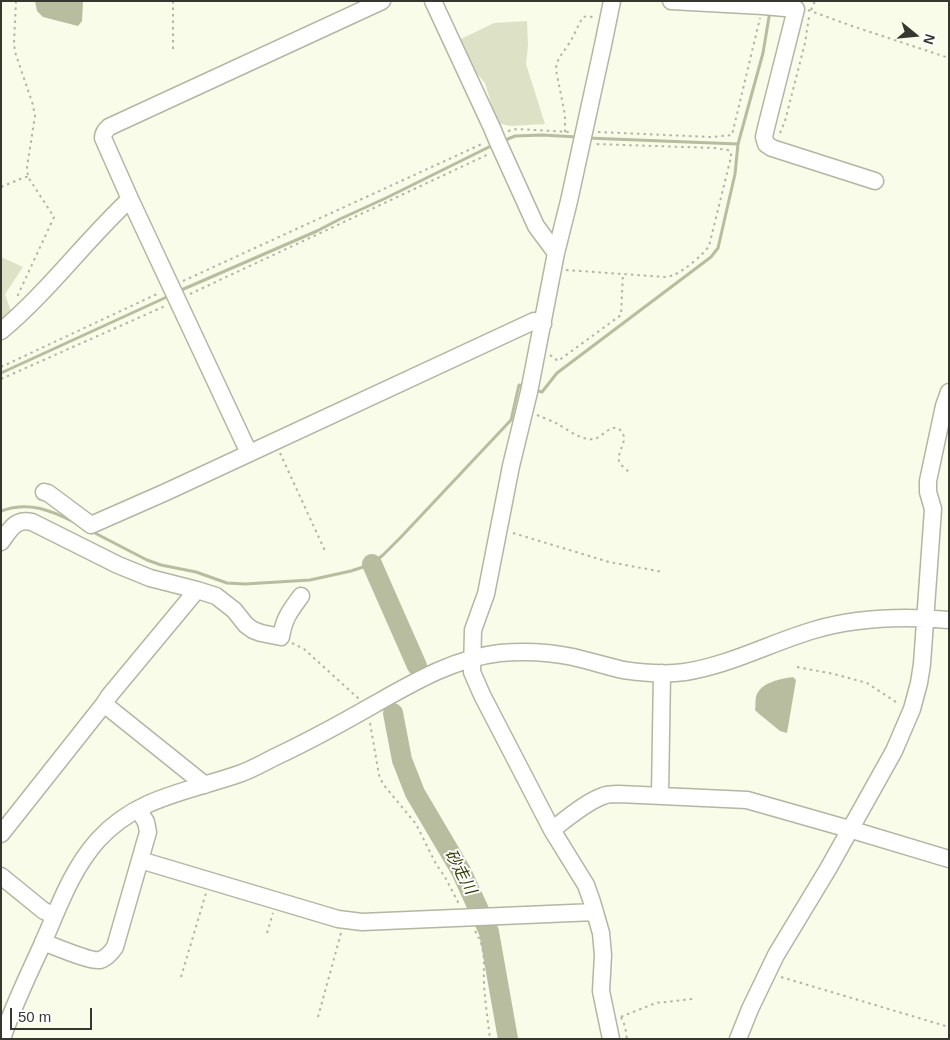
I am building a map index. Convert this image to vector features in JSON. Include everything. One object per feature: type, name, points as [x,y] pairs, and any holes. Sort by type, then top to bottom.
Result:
[{"type":"street","points":[[249,453],[103,138],[109,127],[382,1]]},
{"type":"street","points":[[432,1],[536,226],[554,260]]},
{"type":"street","points":[[611,1039],[601,990],[603,955],[601,933],[586,885],[552,830],[482,695],[472,672],[472,658],[473,630],[486,594],[554,260],[569,201],[612,1]]},
{"type":"street","points":[[672,1],[796,9],[766,128],[764,137],[766,144],[772,148],[875,181]]},
{"type":"street","points":[[1,332],[34,302],[111,217],[130,199]]},
{"type":"street","points":[[44,492],[48,493],[89,528],[534,321],[542,324]]},
{"type":"street","points":[[738,1039],[750,1009],[790,930],[828,869],[894,751],[912,709],[920,683],[926,618],[933,509],[928,492],[928,481],[944,406],[949,392]]},
{"type":"street","points":[[1,542],[20,521],[32,522],[134,572],[216,596],[234,610],[246,625],[253,630],[281,637],[283,624],[301,596]]},
{"type":"street","points":[[1,834],[109,696],[197,590]]},
{"type":"street","points":[[2,1039],[54,915],[77,869],[96,842],[108,829],[125,816],[155,800],[242,773],[304,744],[421,678],[472,658],[508,652],[548,653],[573,657],[622,670],[662,673],[682,672],[717,665],[814,630],[851,621],[894,617],[949,620]]},
{"type":"street","points":[[660,795],[662,673]]},
{"type":"street","points":[[104,704],[204,785]]},
{"type":"street","points":[[552,830],[590,802],[604,795],[660,795],[747,800],[949,859]]},
{"type":"street","points":[[43,942],[97,960],[102,960],[112,952],[148,829],[138,808]]},
{"type":"street","points":[[140,860],[338,920],[362,922],[595,912]]},
{"type":"street","points":[[1,876],[44,911],[54,915]]},
{"type":"path","points":[[16,1],[15,52],[35,116],[27,166],[28,177],[54,217],[17,296],[16,304],[20,314]]},
{"type":"path","points":[[172,1],[173,53]]},
{"type":"path","points":[[772,148],[786,121],[805,43],[809,14],[815,1]]},
{"type":"path","points":[[583,137],[597,132],[711,137],[732,136],[770,6]]},
{"type":"path","points":[[804,8],[946,57]]},
{"type":"path","points":[[565,132],[565,115],[556,70],[558,58],[570,42],[583,17],[588,16],[608,22]]},
{"type":"path","points":[[1,379],[498,143],[509,130],[565,132],[583,137],[595,144],[714,148],[730,152],[731,157],[709,246],[707,250],[673,276],[572,271],[554,260]]},
{"type":"path","points":[[1,366],[175,295],[179,283],[498,143]]},
{"type":"path","points":[[1,187],[28,177]]},
{"type":"path","points":[[548,354],[558,361],[621,315],[623,273]]},
{"type":"path","points":[[526,404],[578,436],[595,439],[611,428],[616,428],[623,434],[624,439],[618,459],[629,472]]},
{"type":"path","points":[[274,441],[326,553]]},
{"type":"path","points":[[500,530],[608,562],[663,572]]},
{"type":"path","points":[[281,637],[304,649],[358,698],[367,709],[372,728],[379,775],[383,784],[416,824],[456,898],[473,917],[484,955],[484,983],[490,1039]]},
{"type":"path","points":[[797,667],[867,683],[905,707],[912,709]]},
{"type":"path","points":[[181,977],[210,881]]},
{"type":"path","points":[[267,932],[277,901]]},
{"type":"path","points":[[318,1017],[345,920]]},
{"type":"path","points":[[768,973],[949,1027]]},
{"type":"path","points":[[621,1017],[650,1005],[693,999]]},
{"type":"shaded area","points":[[35,1],[83,1],[82,21],[78,26],[43,17],[37,11]]},
{"type":"shaded area","points":[[527,21],[528,46],[526,64],[545,124],[510,126],[497,123],[485,83],[466,61],[459,40],[494,23]]},
{"type":"shaded area","points":[[1,257],[23,267],[5,294],[11,312],[1,319]]},
{"type":"shaded area","points":[[793,677],[796,680],[787,733],[780,731],[755,710],[756,699],[758,692],[766,685],[777,680]]},
{"type":"waterway","points":[[535,390],[542,392],[557,373],[711,257],[718,248],[735,174],[738,144],[763,53],[770,11]]},
{"type":"waterway","points":[[503,141],[515,136],[578,137]]},
{"type":"waterway","points":[[587,138],[738,144]]},
{"type":"waterway","points":[[179,291],[317,231],[493,145]]},
{"type":"waterway","points":[[1,373],[169,296]]},
{"type":"waterway","points":[[91,531],[147,560],[161,565],[196,572],[227,583],[245,584],[310,580],[351,571],[372,564],[401,537],[511,420],[519,385],[525,386]]},
{"type":"waterway","points":[[1,511],[21,507],[39,508],[74,522]]},
{"type":"waterway","name":"砂走川","points":[[372,564],[417,666]]},
{"type":"waterway","name":"砂走川","points":[[393,713],[402,760],[415,793],[461,871],[489,932],[508,1039]]}]
